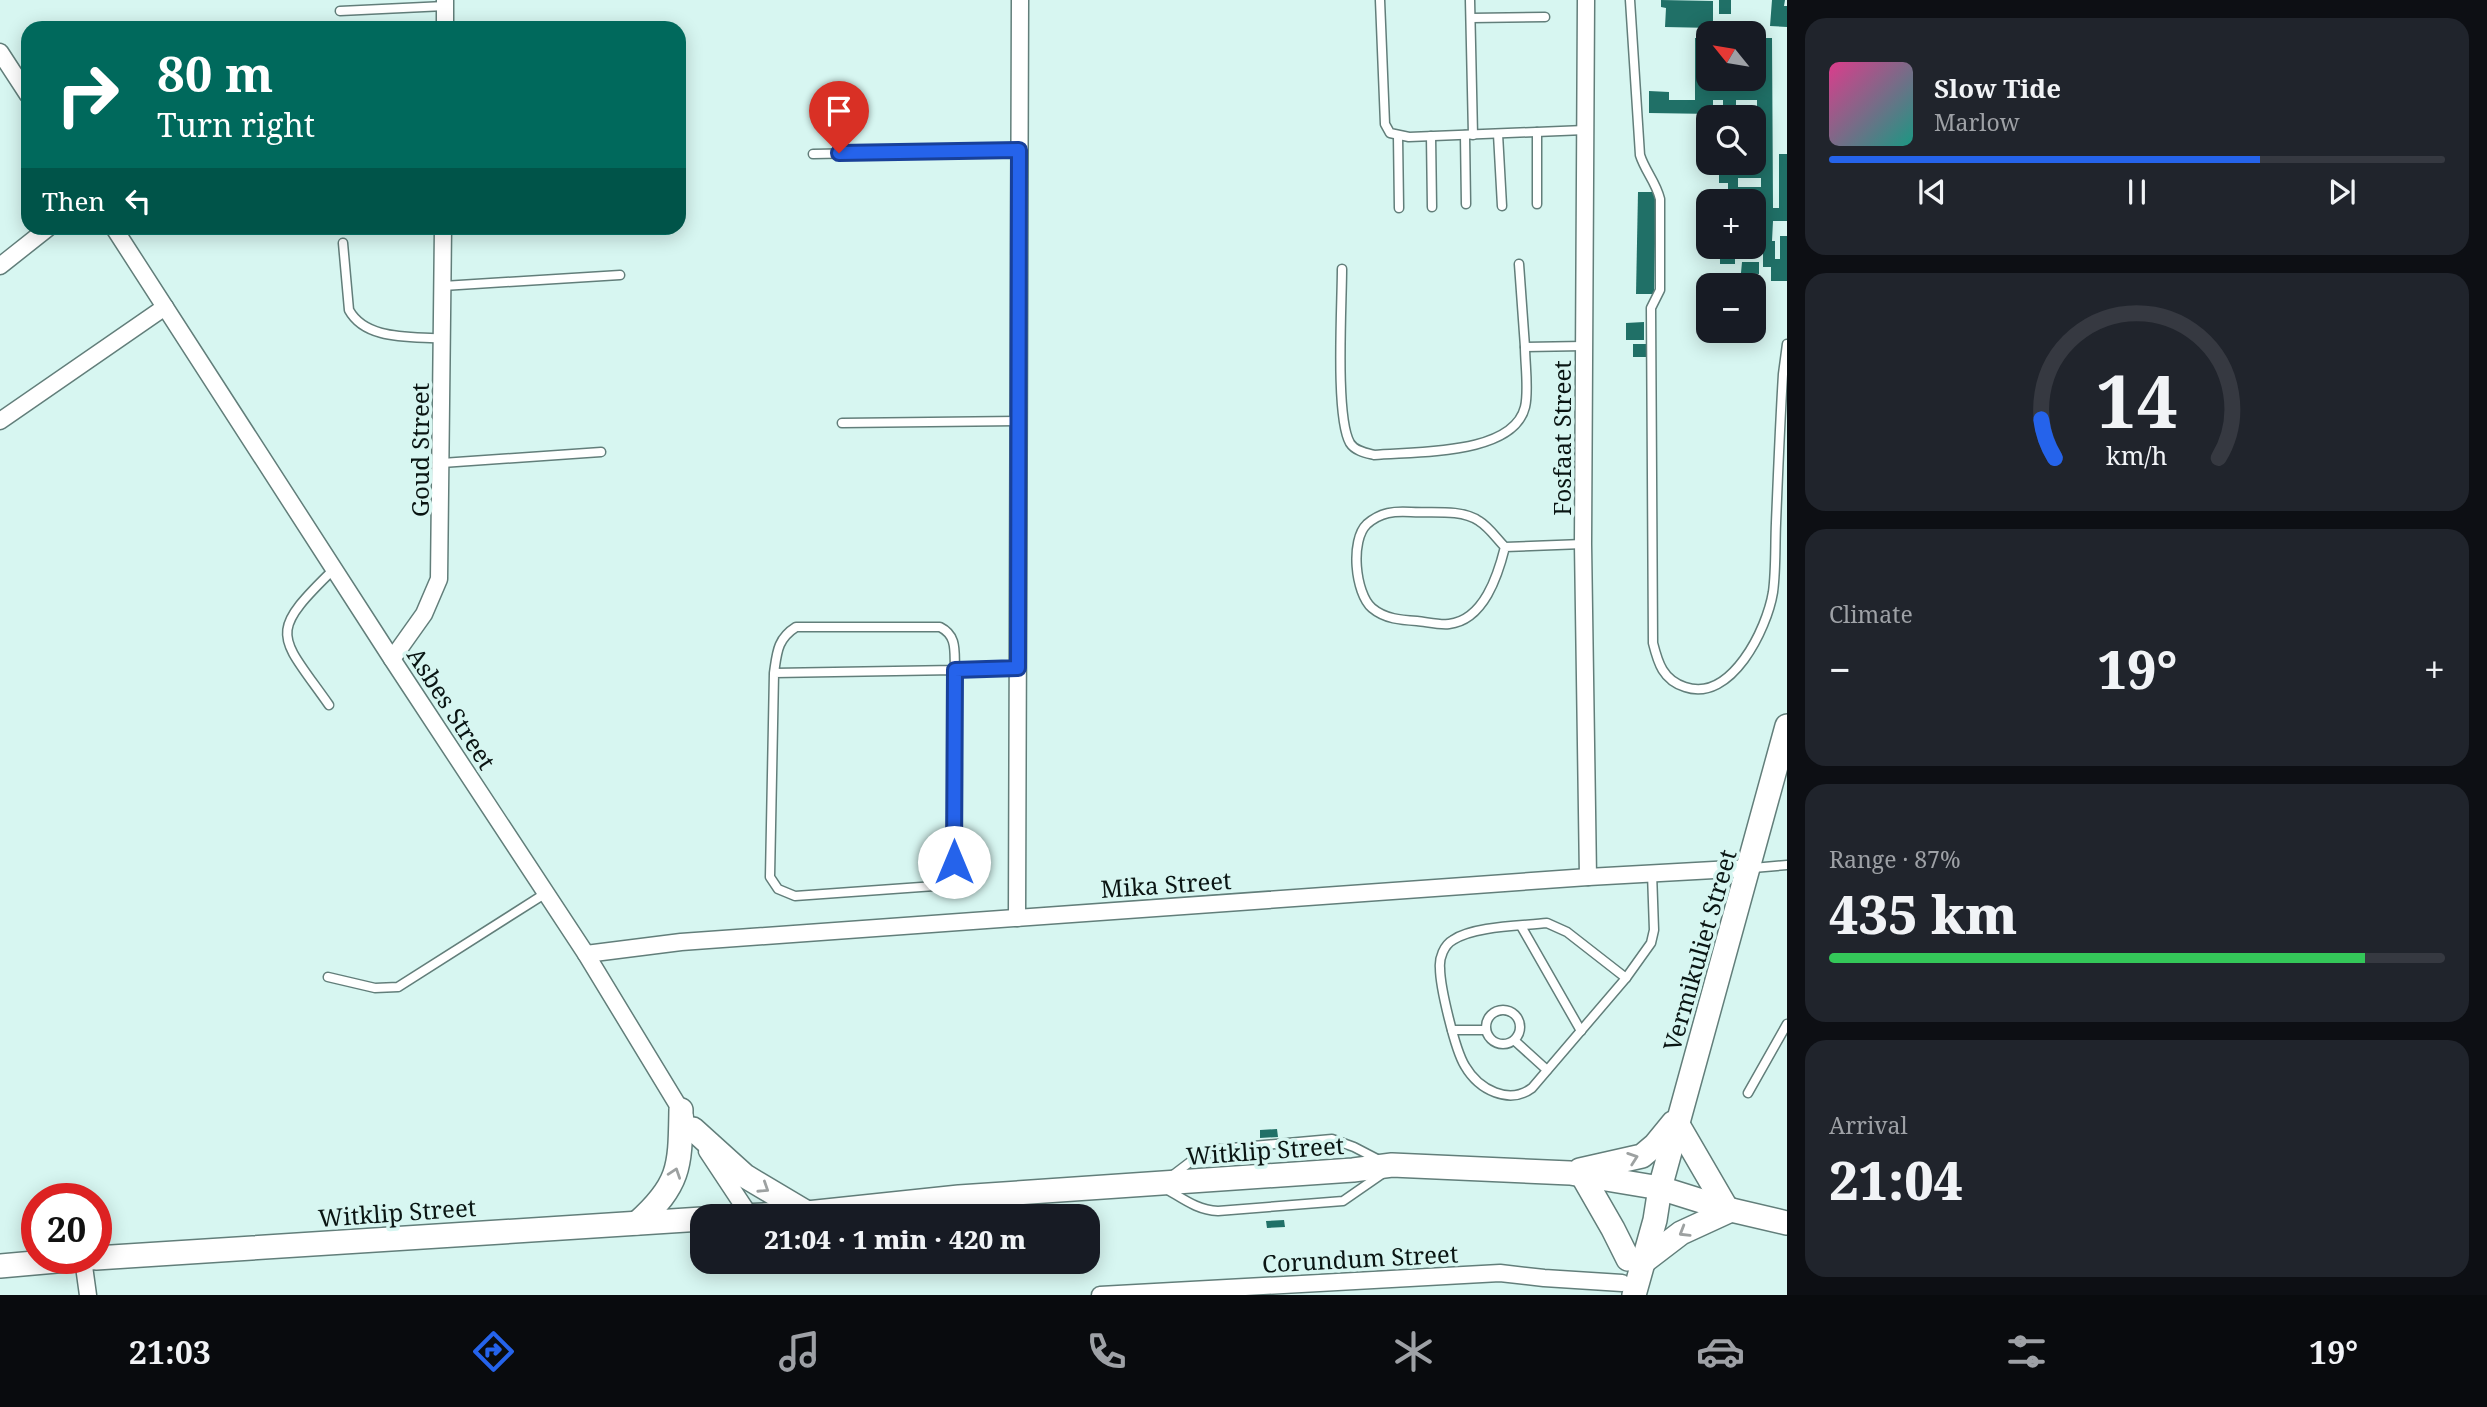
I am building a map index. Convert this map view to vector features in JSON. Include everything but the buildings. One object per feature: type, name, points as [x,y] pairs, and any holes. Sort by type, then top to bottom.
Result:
[{"type":"main road","name":"Vermikuliet Street","points":[[1625,1291],[1635,1261],[1641,1216],[1660,1188],[1787,726]]},
{"type":"main road","points":[[687,1119],[745,1176],[792,1204]]},
{"type":"main road","points":[[637,1223],[661,1202],[672,1182],[687,1119]]},
{"type":"main road","points":[[1678,1119],[1729,1209],[1681,1233],[1635,1261],[1576,1174],[1642,1156],[1678,1119]]},
{"type":"main road","name":"Witklip Street","points":[[892,1204],[1391,1165],[1576,1174],[1660,1188],[1787,1223]]},
{"type":"main road","name":"Witklip Street","points":[[112,1257],[690,1220]]},
{"type":"main road","points":[[0,1266],[21,1264]]},
{"type":"street","points":[[1017,918],[1020,0]]},
{"type":"street","name":"Fosfaat Street","points":[[1586,0],[1583,544],[1588,877]]},
{"type":"street","points":[[445,3],[445,21]]},
{"type":"street","points":[[0,52],[21,84]]},
{"type":"street","points":[[0,267],[39,235]]},
{"type":"street","name":"Asbes Street","points":[[119,235],[586,954],[742,1204]]},
{"type":"street","name":"Goud Street","points":[[393,659],[424,614],[439,579],[443,235]]},
{"type":"street","points":[[0,421],[165,307]]},
{"type":"street","name":"Mika Street","points":[[586,954],[681,943],[1017,918],[1750,868]]},
{"type":"street","name":"Corundum Street","points":[[1100,1295],[1500,1273],[1625,1291]]},
{"type":"street","points":[[85,1274],[88,1295]]},
{"type":"lane","points":[[1380,0],[1385,124],[1390,133],[1398,136],[1431,136],[1585,130]]},
{"type":"lane","points":[[1466,204],[1470,0]]},
{"type":"lane","points":[[1630,0],[1640,155],[1644,168],[1657,186],[1660,199],[1660,290],[1651,308],[1653,643],[1660,667],[1670,680],[1686,687],[1702,690],[1725,680],[1742,662],[1756,639],[1772,593],[1783,374],[1787,344]]},
{"type":"lane","points":[[340,10],[445,3]]},
{"type":"lane","points":[[1471,19],[1545,17]]},
{"type":"lane","points":[[1536,204],[1537,132]]},
{"type":"lane","points":[[1497,134],[1502,206]]},
{"type":"lane","points":[[1398,136],[1399,208]]},
{"type":"lane","points":[[1431,136],[1432,207]]},
{"type":"lane","points":[[814,154],[1019,150]]},
{"type":"lane","points":[[343,243],[349,310],[352,317],[369,330],[443,339]]},
{"type":"lane","points":[[1342,269],[1342,412],[1349,442],[1364,453],[1374,454],[1471,446],[1500,437],[1516,424],[1525,407],[1525,347],[1519,264]]},
{"type":"lane","points":[[443,286],[620,275]]},
{"type":"lane","points":[[1525,347],[1584,346]]},
{"type":"lane","points":[[842,423],[1019,421]]},
{"type":"lane","points":[[442,463],[601,452]]},
{"type":"lane","points":[[1505,547],[1492,587],[1477,608],[1463,619],[1449,624],[1390,619],[1371,608],[1360,592],[1356,564],[1361,534],[1366,525],[1389,511],[1466,514],[1481,522],[1505,547],[1583,544]]},
{"type":"lane","points":[[329,705],[289,648],[286,635],[290,616],[303,599],[334,569]]},
{"type":"lane","points":[[796,627],[940,627],[948,631],[954,639],[955,670],[954,862],[950,876],[944,883],[935,886],[795,896],[778,889],[770,877],[774,673],[782,638],[796,627]]},
{"type":"lane","points":[[774,673],[1018,668]]},
{"type":"lane","points":[[1750,868],[1787,865]]},
{"type":"lane","points":[[1626,978],[1557,926],[1547,923],[1470,932],[1453,939],[1447,945],[1440,967],[1452,1030],[1460,1057],[1470,1074],[1498,1094],[1510,1097],[1523,1094],[1626,978],[1651,943],[1654,930],[1652,873]]},
{"type":"lane","points":[[328,977],[375,988],[398,987],[546,893]]},
{"type":"lane","points":[[1521,926],[1581,1031]]},
{"type":"lane","points":[[1503,1010],[1509,1011],[1521,1024],[1515,1041],[1509,1044],[1497,1044],[1488,1036],[1486,1030],[1488,1018],[1503,1010]]},
{"type":"lane","points":[[1748,1093],[1787,1024]]},
{"type":"lane","points":[[1452,1030],[1486,1030]]},
{"type":"lane","points":[[1515,1041],[1547,1070]]},
{"type":"lane","points":[[1332,1139],[1345,1143],[1391,1165],[1343,1201],[1204,1210],[1161,1184],[1194,1159],[1220,1149],[1318,1140],[1332,1139]]},
{"type":"route","points":[[839,153],[1019,150],[1018,668],[955,670],[954,862]]}]
